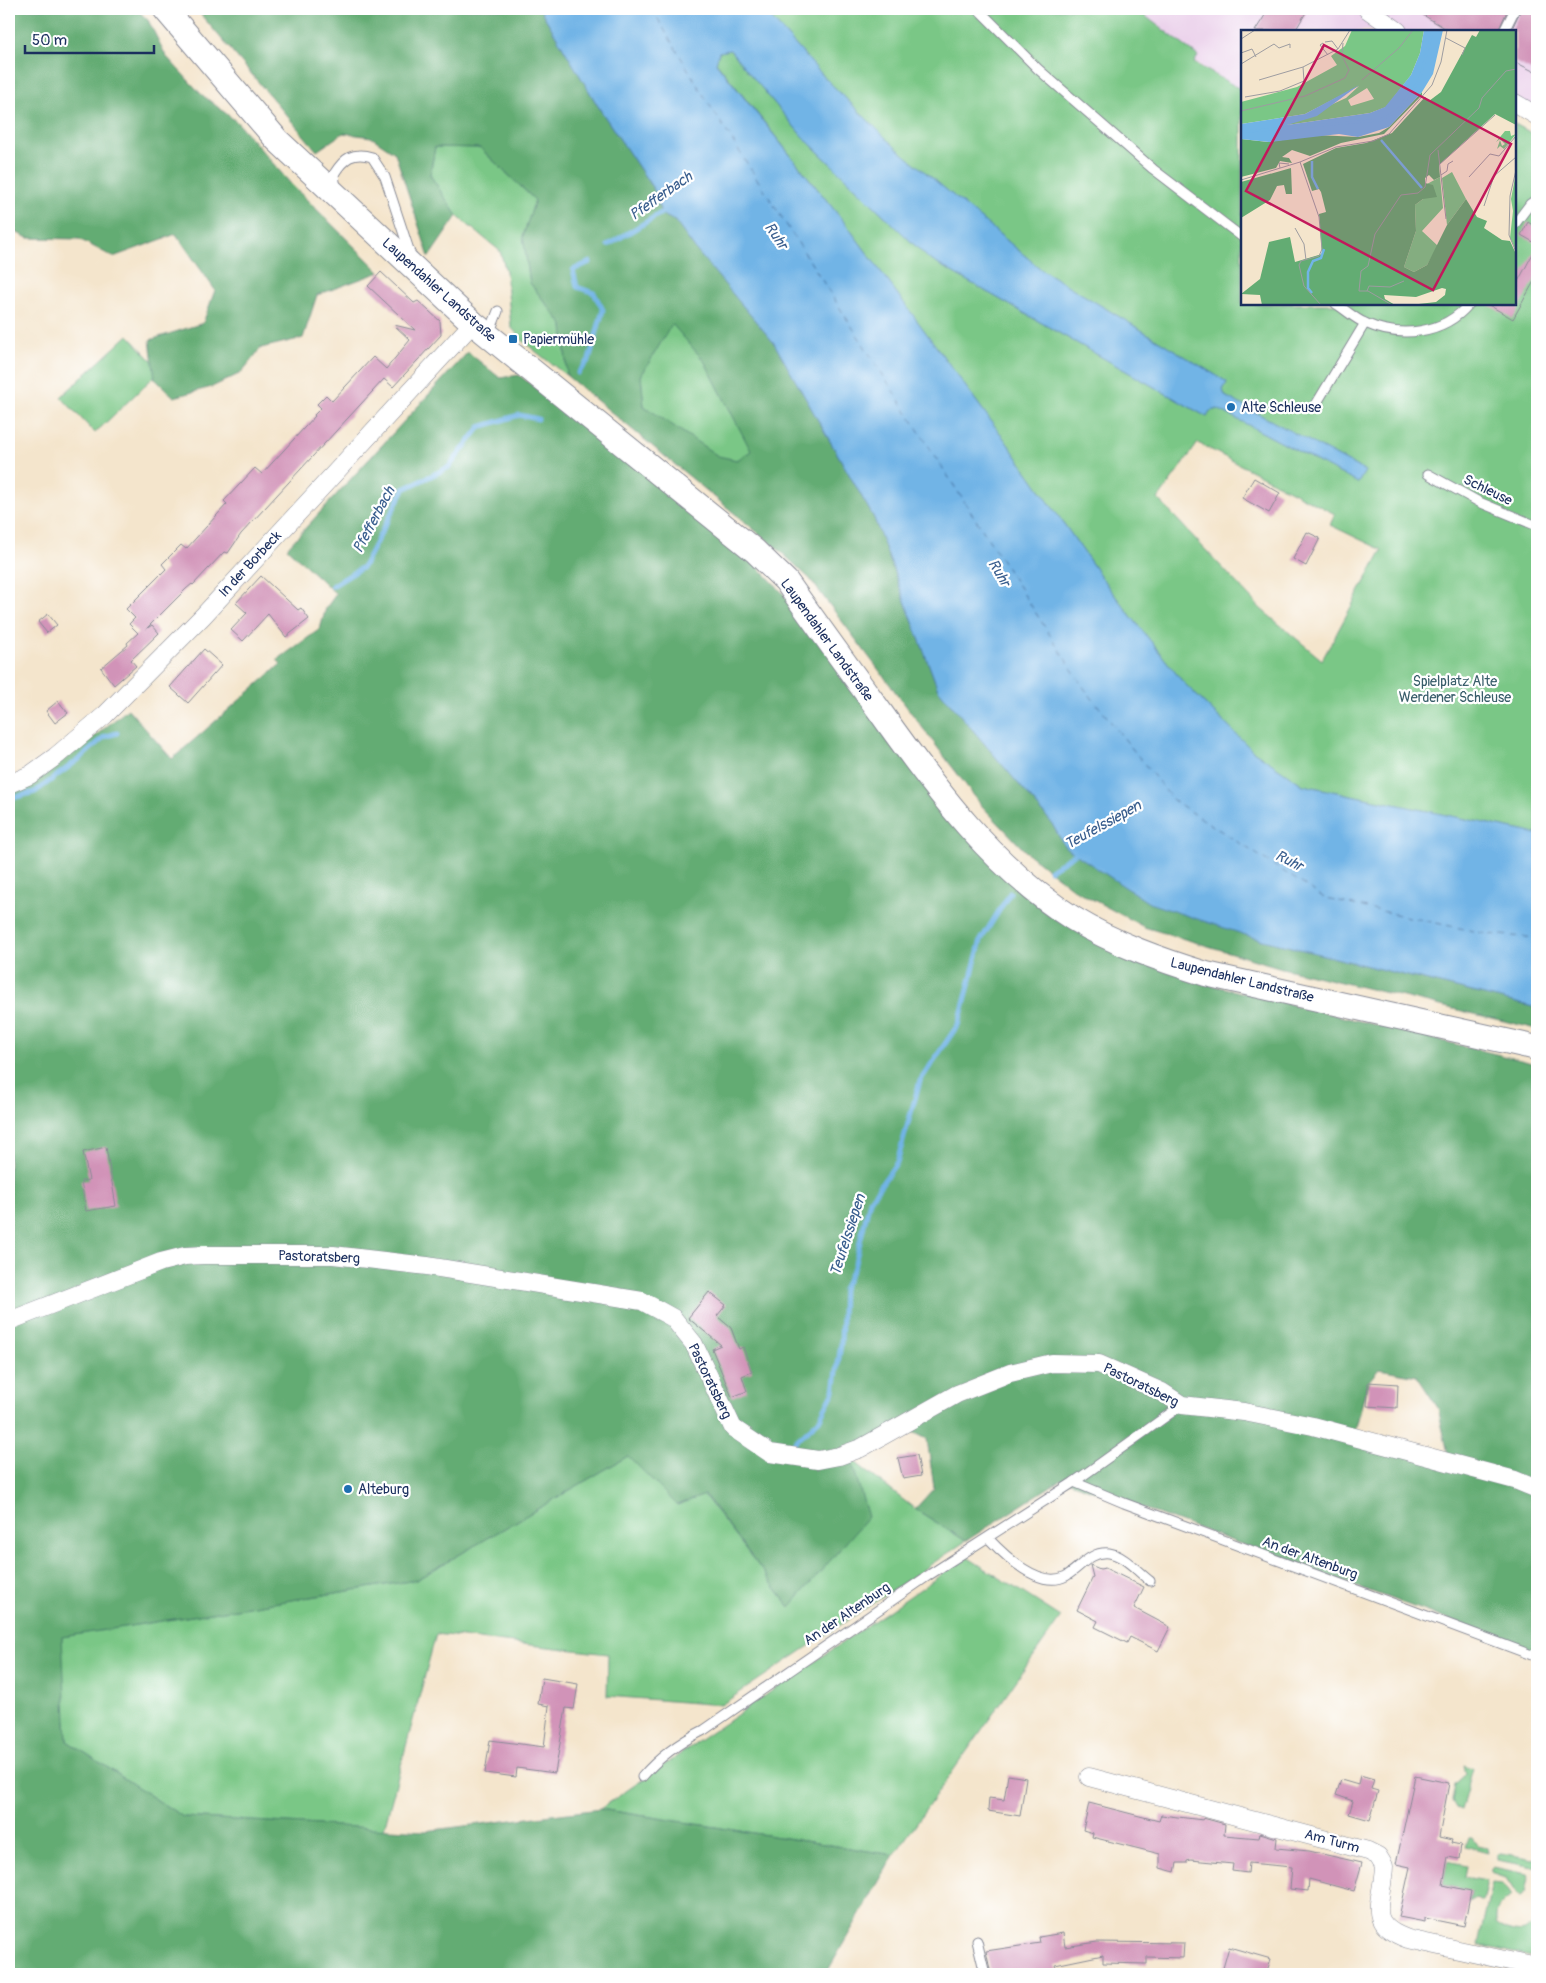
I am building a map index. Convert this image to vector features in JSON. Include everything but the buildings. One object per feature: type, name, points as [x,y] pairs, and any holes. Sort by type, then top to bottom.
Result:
[{"type":"main road","name":"Laupendahler Landstraße","points":[[166,9],[278,140],[414,268],[481,329],[756,551],[786,581],[942,795],[1012,870],[1055,906],[1075,919],[1136,950],[1206,974],[1537,1048]]},
{"type":"street","points":[[1367,9],[1397,30]]},
{"type":"street","points":[[1516,104],[1537,116]]},
{"type":"street","name":"In der Borbeck","points":[[9,784],[30,775],[105,716],[481,329]]},
{"type":"street","name":"Pastoratsberg","points":[[9,1321],[174,1258],[204,1255],[333,1255],[428,1266],[642,1301],[673,1318],[694,1344],[733,1428],[770,1453],[818,1460],[838,1456],[860,1448],[958,1394],[1010,1373],[1052,1363],[1099,1364],[1162,1392],[1182,1405],[1244,1412],[1313,1426],[1515,1480],[1537,1489]]},
{"type":"street","name":"Am Turm","points":[[1089,1777],[1368,1851],[1378,1856],[1384,1866],[1378,1915],[1383,1924],[1394,1934],[1408,1940],[1537,1967]]},
{"type":"lane","points":[[978,9],[1038,70],[1153,169],[1241,236]]},
{"type":"lane","points":[[1504,30],[1515,9]]},
{"type":"lane","points":[[339,198],[334,184],[334,174],[341,163],[346,158],[356,155],[372,157],[385,177],[414,268]]},
{"type":"lane","points":[[1516,223],[1530,204],[1537,199]]},
{"type":"lane","points":[[1338,305],[1365,323],[1396,332],[1429,330],[1461,313],[1468,305]]},
{"type":"lane","points":[[481,329],[498,311]]},
{"type":"lane","points":[[1315,406],[1365,323]]},
{"type":"lane","name":"Schleuse","points":[[1428,474],[1479,502],[1537,526]]},
{"type":"lane","name":"An der Altenburg","points":[[642,1777],[663,1755],[682,1741],[704,1730],[929,1575],[1074,1482],[1182,1405]]},
{"type":"lane","name":"An der Altenburg","points":[[1074,1482],[1133,1507],[1537,1657]]},
{"type":"lane","points":[[988,1538],[1002,1553],[1025,1570],[1043,1578],[1055,1580],[1066,1576],[1087,1559],[1098,1554],[1109,1553],[1123,1558],[1150,1581]]},
{"type":"lane","points":[[977,1941],[985,1974]]},
{"type":"shaded area","points":[[1136,9],[1537,9],[1537,112],[1516,99],[1516,30],[1241,30],[1241,89],[1194,62],[1198,56]]},
{"type":"green space","points":[[9,9],[136,9],[148,20],[166,56],[201,94],[237,122],[291,184],[380,272],[317,295],[303,338],[261,348],[241,373],[212,387],[174,397],[155,379],[150,340],[203,323],[215,290],[176,234],[113,257],[79,239],[28,238],[9,229]]},
{"type":"green space","points":[[196,9],[540,9],[601,111],[656,193],[661,214],[675,221],[696,250],[774,343],[874,518],[938,689],[1051,822],[1065,847],[1255,938],[1537,1008],[1537,1029],[1282,968],[1144,927],[1075,890],[1028,854],[981,805],[810,579],[779,550],[567,376],[563,325],[530,283],[523,236],[535,200],[480,148],[435,147],[430,175],[457,216],[429,257],[395,153],[371,137],[343,133],[317,151]],"holes":[[[672,324],[705,362],[751,451],[737,460],[718,456],[644,406],[641,376]]]},
{"type":"green space","name":"Spielplatz Alte Werdener Schleuse","points":[[763,9],[1136,9],[1198,56],[1194,63],[1241,89],[1241,305],[1516,305],[1516,125],[1537,136],[1537,834],[1303,785],[1253,751],[1182,681],[1109,588],[1005,440],[848,227],[716,62],[719,52],[730,50],[802,136],[929,259],[1207,417],[1210,411],[1218,409],[1358,483],[1365,471],[1225,396],[1223,390],[1227,382],[1042,270],[894,146],[826,79]],"holes":[[[1198,443],[1335,514],[1330,525],[1382,550],[1322,660],[1261,609],[1158,499]]]},
{"type":"green space","points":[[435,147],[480,148],[535,200],[523,236],[530,283],[563,325],[567,376],[525,343],[511,327],[506,271],[500,251],[457,216],[430,175]]},
{"type":"green space","points":[[672,323],[705,362],[752,451],[737,460],[718,457],[644,406],[641,376]]},
{"type":"green space","points":[[128,335],[161,370],[95,433],[61,397]]},
{"type":"green space","points":[[468,352],[500,378],[519,375],[747,555],[781,591],[1045,910],[1207,984],[1537,1064],[1537,1652],[1062,1479],[966,1541],[915,1509],[934,1488],[927,1439],[895,1423],[851,1459],[868,1517],[790,1607],[705,1495],[677,1505],[628,1456],[416,1580],[62,1637],[67,1741],[183,1817],[425,1831],[600,1809],[894,1855],[826,1974],[9,1974],[9,792],[56,765],[86,744],[128,709],[172,759],[281,664],[277,660],[320,629],[326,608],[336,594],[287,548]],"holes":[[[1379,1369],[1417,1376],[1438,1408],[1451,1467],[1352,1442],[1368,1382]]]},
{"type":"green space","points":[[628,1456],[677,1505],[704,1495],[790,1607],[851,1459],[915,1509],[966,1541],[721,1705],[607,1696],[608,1654],[436,1634],[384,1829],[183,1817],[67,1741],[61,1637],[416,1580]]},
{"type":"green space","points":[[967,1557],[1061,1617],[894,1855],[600,1809]]},
{"type":"green space","points":[[1464,1765],[1473,1768],[1461,1810],[1456,1808],[1452,1801],[1455,1784],[1466,1774]]},
{"type":"green space","points":[[1469,1838],[1472,1838],[1478,1846],[1487,1848],[1488,1853],[1466,1847]]},
{"type":"green space","points":[[1501,1853],[1533,1859],[1535,1857],[1537,1866],[1532,1867],[1497,1860],[1497,1854]]},
{"type":"green space","points":[[1447,1861],[1466,1865],[1464,1877],[1487,1881],[1482,1901],[1476,1898],[1469,1902],[1471,1891],[1443,1885]]},
{"type":"green space","points":[[1493,1867],[1527,1874],[1529,1878],[1526,1892],[1521,1896],[1517,1895],[1506,1878],[1491,1873]]},
{"type":"green space","points":[[1492,1883],[1503,1884],[1511,1896],[1499,1907],[1497,1913],[1496,1922],[1502,1926],[1509,1930],[1521,1932],[1527,1930],[1531,1926],[1534,1911],[1537,1910],[1537,1958],[1478,1945]]},
{"type":"water","name":"Ruhr","points":[[540,9],[763,9],[826,79],[894,146],[1042,270],[1227,382],[1223,390],[1225,396],[1365,471],[1358,483],[1218,409],[1210,411],[1207,417],[929,259],[802,136],[730,50],[719,52],[716,63],[848,227],[1005,440],[1109,588],[1182,681],[1253,751],[1303,785],[1537,834],[1537,1008],[1255,938],[1149,903],[1065,847],[1051,822],[938,689],[874,518],[774,343],[696,250],[675,221],[661,214],[656,193],[601,111]]},
{"type":"waterway","name":"Pfefferbach","points":[[608,245],[666,210]]},
{"type":"waterway","name":"Pfefferbach","points":[[578,373],[589,360],[603,310],[594,293],[577,287],[573,270],[590,262]]},
{"type":"waterway","name":"Pfefferbach","points":[[332,586],[363,567],[404,489],[449,467],[480,427],[519,415],[538,419]]},
{"type":"waterway","name":"Pfefferbach","points":[[9,799],[35,792],[82,757],[104,737],[117,733]]},
{"type":"waterway","name":"Teufelssiepen","points":[[1050,870],[1081,850]]},
{"type":"waterway","name":"Teufelssiepen","points":[[786,1450],[819,1420],[834,1391],[841,1344],[843,1289],[854,1267],[870,1200],[897,1162],[920,1081],[959,1023],[981,940],[1010,893]]},
{"type":"ferry route","points":[[652,9],[707,101],[1084,688],[1173,800],[1326,899],[1487,934],[1537,938]]},
{"type":"place","name":"Papiermühle","points":[[513,339]]},
{"type":"place","name":"Alte Schleuse","points":[[1231,407]]},
{"type":"place","name":"Alteburg","points":[[348,1489]]}]
